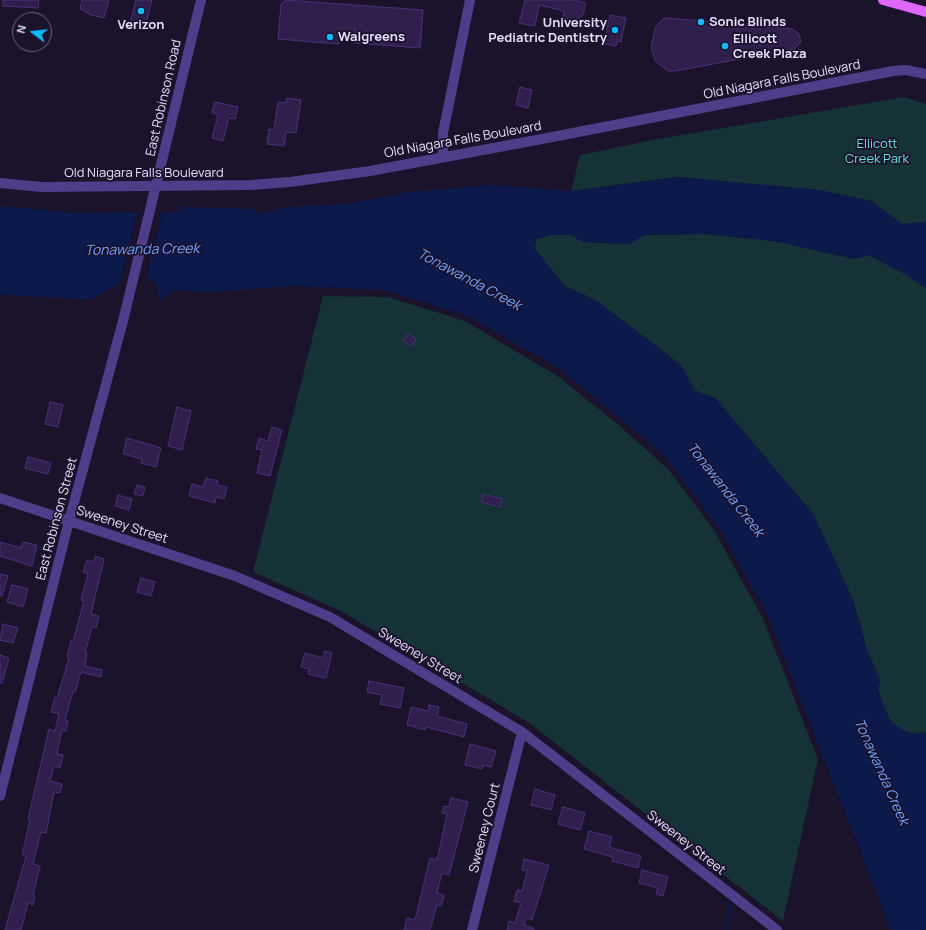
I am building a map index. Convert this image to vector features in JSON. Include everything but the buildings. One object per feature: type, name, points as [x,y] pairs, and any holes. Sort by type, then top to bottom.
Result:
[{"type":"main road","points":[[882,0],[926,12]]},
{"type":"street","name":"East Robinson Road","points":[[141,249],[201,0]]},
{"type":"street","points":[[443,157],[443,133],[470,0]]},
{"type":"street","name":"Old Niagara Falls Boulevard","points":[[0,183],[42,187],[250,185],[330,177],[650,119],[893,71],[906,70],[926,74]]},
{"type":"street","name":"East Robinson Street","points":[[0,796],[69,521],[141,249]]},
{"type":"street","name":"Sweeney Street","points":[[0,498],[235,576],[330,617],[522,732],[777,930]]},
{"type":"street","name":"Sweeney Court","points":[[472,930],[522,732]]},
{"type":"green space","name":"Ellicott Creek Park","points":[[904,97],[926,104],[926,222],[902,224],[871,201],[819,190],[678,177],[571,191],[580,155],[647,141]]},
{"type":"green space","points":[[704,234],[774,241],[855,259],[869,255],[905,274],[926,288],[926,732],[917,734],[901,730],[889,719],[878,690],[880,680],[867,650],[854,603],[814,515],[715,398],[695,391],[681,365],[598,302],[565,286],[535,249],[536,239],[552,235],[570,235],[584,242],[629,244],[644,235]]},
{"type":"green space","points":[[323,296],[388,297],[465,321],[556,375],[621,427],[668,469],[714,530],[763,619],[818,759],[783,921],[528,722],[339,610],[253,572]]},
{"type":"water","name":"Tonawanda Creek","points":[[678,177],[819,190],[871,201],[902,224],[926,222],[926,288],[905,274],[869,255],[855,259],[774,241],[704,234],[644,235],[630,244],[584,242],[570,235],[552,235],[536,239],[535,249],[565,286],[598,302],[681,365],[695,391],[715,398],[814,515],[854,603],[867,650],[880,680],[878,690],[889,719],[902,730],[917,734],[926,732],[926,930],[891,930],[767,614],[721,531],[664,455],[559,368],[466,315],[384,290],[297,286],[211,292],[173,290],[159,303],[157,285],[140,273],[89,300],[0,294],[0,206],[74,213],[176,212],[181,207],[253,209],[257,214],[275,211],[279,208],[344,204],[410,192],[492,185],[571,191]]},
{"type":"pier","points":[[138,210],[163,210],[146,280],[140,275],[119,286]]},
{"type":"waterway","points":[[726,930],[732,900]]},
{"type":"place","name":"Verizon","points":[[141,11]]},
{"type":"place","name":"Sonic Blinds","points":[[701,22]]},
{"type":"place","name":"University Pediatric Dentistry","points":[[615,30]]},
{"type":"place","name":"Walgreens","points":[[330,37]]},
{"type":"place","name":"Ellicott Creek Plaza","points":[[725,46]]}]
